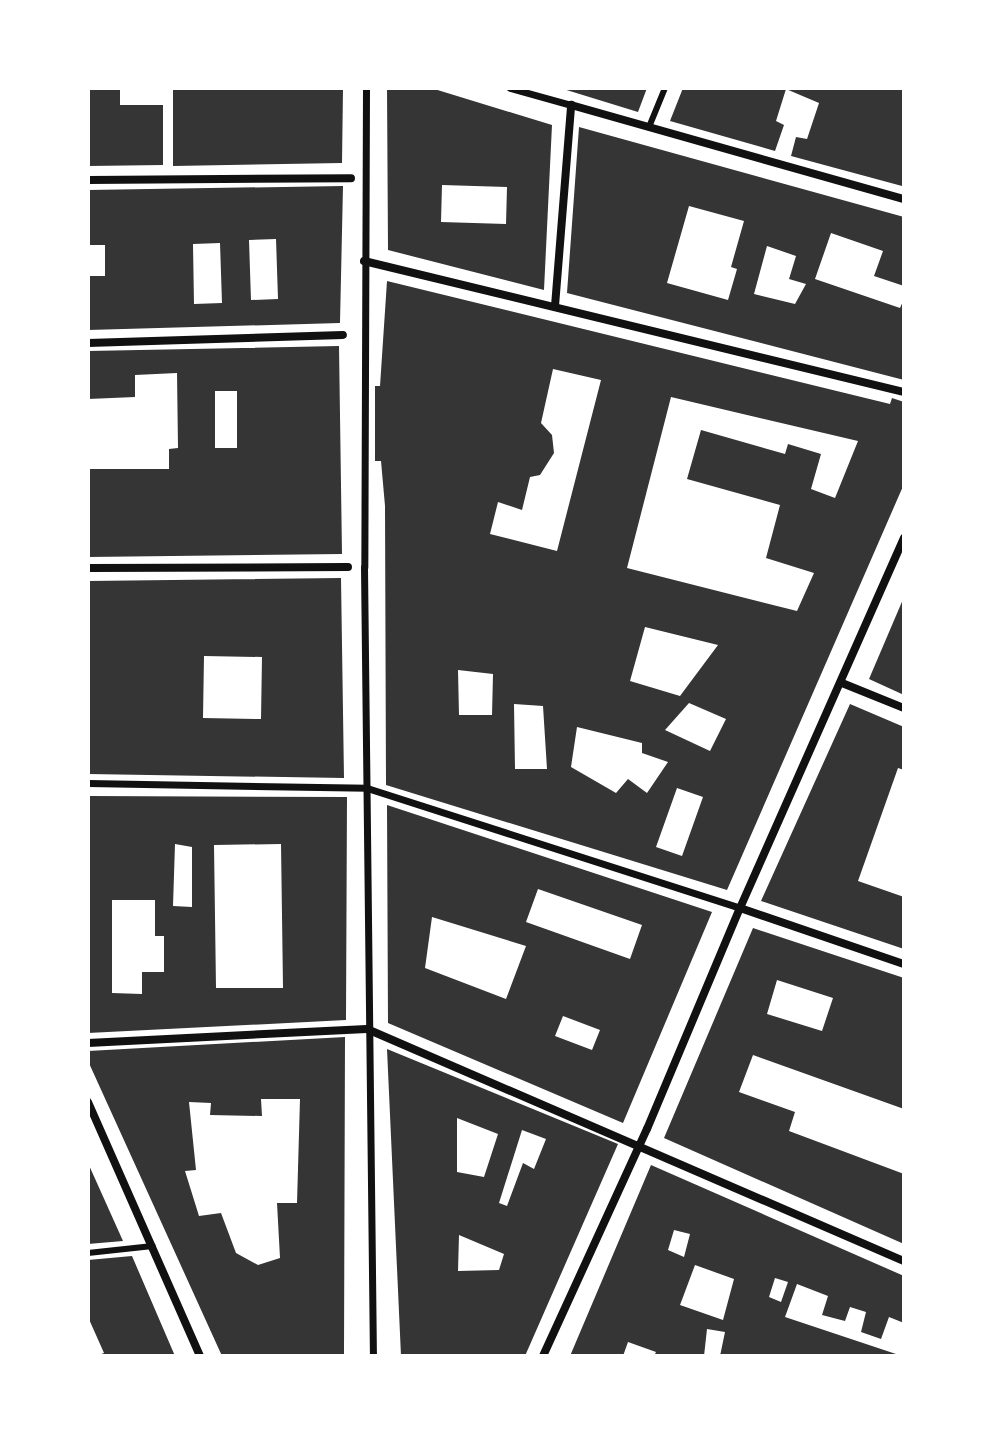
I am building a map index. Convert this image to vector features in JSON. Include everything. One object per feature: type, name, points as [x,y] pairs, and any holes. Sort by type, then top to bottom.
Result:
[{"type":"street","points":[[366,88],[367,788],[371,921],[367,1029],[373,1356]]},
{"type":"street","points":[[510,88],[904,199]]},
{"type":"street","points":[[555,306],[571,105]]},
{"type":"street","points":[[88,180],[351,178]]},
{"type":"street","points":[[364,261],[904,392]]},
{"type":"street","points":[[88,343],[343,335]]},
{"type":"street","points":[[543,1356],[640,1146],[740,908],[904,538]]},
{"type":"street","points":[[88,568],[348,567]]},
{"type":"street","points":[[842,683],[904,708]]},
{"type":"street","points":[[88,783],[367,788],[904,964]]},
{"type":"street","points":[[88,1043],[367,1029],[904,1261]]},
{"type":"street","points":[[88,1102],[200,1356]]},
{"type":"lane","points":[[649,127],[665,88]]},
{"type":"lane","points":[[88,1253],[153,1246]]},
{"type":"building","points":[[88,88],[120,88],[120,105],[163,105],[163,165],[88,166]]},
{"type":"building","points":[[173,88],[343,88],[342,163],[173,166]]},
{"type":"building","points":[[387,88],[431,88],[552,125],[544,290],[388,250]],"holes":[[[442,185],[507,187],[506,224],[441,222]]]},
{"type":"building","points":[[560,88],[647,88],[638,112]]},
{"type":"building","points":[[683,88],[904,88],[902,186],[791,156],[796,137],[807,139],[819,103],[786,89],[776,121],[784,125],[775,151],[670,121]]},
{"type":"building","points":[[579,127],[904,217],[904,286],[874,276],[883,251],[831,233],[815,279],[900,308],[904,299],[904,380],[567,293]],"holes":[[[689,206],[744,221],[731,267],[737,269],[728,300],[667,283]],[[767,246],[796,256],[789,279],[806,284],[795,304],[754,294]]]},
{"type":"building","points":[[343,186],[340,323],[88,330],[88,276],[105,276],[105,245],[88,245],[88,190]],"holes":[[[276,239],[278,299],[251,300],[249,240]],[[220,243],[222,303],[194,304],[193,244]]]},
{"type":"building","points":[[387,281],[890,404],[892,398],[904,402],[904,484],[727,890],[386,785],[385,506],[381,461],[375,461],[375,386],[380,386]],"holes":[[[553,369],[601,380],[557,551],[490,534],[498,502],[522,510],[530,477],[540,475],[554,453],[552,435],[541,423]],[[671,397],[858,441],[835,498],[811,489],[821,454],[788,444],[785,454],[701,430],[687,479],[780,505],[766,558],[814,573],[797,611],[627,568]],[[645,627],[718,645],[680,696],[630,681]],[[458,670],[493,674],[492,715],[459,715]],[[689,703],[726,719],[710,751],[665,730]],[[514,704],[543,706],[547,769],[515,769]],[[577,727],[642,743],[642,753],[668,762],[647,793],[628,779],[616,793],[571,767]],[[677,788],[703,797],[682,856],[656,847]]]},
{"type":"building","points":[[339,346],[342,554],[88,557],[88,469],[169,469],[169,449],[178,448],[177,373],[135,375],[135,397],[88,399],[88,351]],"holes":[[[215,391],[237,391],[237,448],[215,448]]]},
{"type":"building","points":[[341,578],[344,778],[88,774],[88,581]],"holes":[[[204,656],[262,657],[261,719],[203,718]]]},
{"type":"building","points":[[904,597],[904,695],[869,679]]},
{"type":"building","points":[[850,704],[904,727],[904,770],[898,768],[858,881],[904,897],[904,949],[761,901]]},
{"type":"building","points":[[88,796],[347,797],[346,1020],[88,1033]],"holes":[[[175,844],[192,847],[192,907],[173,906]],[[281,844],[283,988],[216,988],[214,845]],[[112,900],[155,900],[155,936],[164,936],[164,972],[142,972],[142,994],[112,993]]]},
{"type":"building","points":[[387,805],[712,912],[623,1123],[388,1023]],"holes":[[[538,889],[642,925],[630,959],[526,922]],[[432,917],[526,946],[506,999],[425,968]],[[563,1016],[600,1030],[592,1050],[555,1036]]]},
{"type":"building","points":[[753,928],[904,978],[904,1109],[753,1055],[739,1092],[795,1112],[789,1131],[904,1174],[904,1244],[664,1138]],"holes":[[[777,980],[833,998],[822,1031],[767,1014]]]},
{"type":"building","points":[[345,1037],[344,1356],[222,1356],[88,1061],[88,1051]],"holes":[[[261,1099],[300,1099],[297,1203],[277,1203],[280,1258],[258,1265],[236,1253],[221,1213],[199,1216],[185,1171],[196,1170],[189,1102],[211,1103],[210,1115],[262,1116]]]},
{"type":"building","points":[[387,1049],[618,1144],[525,1356],[401,1356]],"holes":[[[457,1118],[498,1134],[484,1177],[457,1172]],[[522,1130],[546,1139],[534,1169],[523,1163],[507,1206],[499,1203]],[[459,1235],[504,1254],[499,1270],[458,1271]]]},
{"type":"building","points":[[88,1163],[123,1241],[88,1244]]},
{"type":"building","points":[[651,1165],[904,1276],[904,1323],[889,1317],[881,1339],[861,1332],[866,1312],[850,1307],[845,1321],[822,1315],[828,1296],[797,1284],[785,1317],[902,1356],[720,1356],[725,1332],[707,1329],[704,1356],[654,1356],[656,1352],[628,1342],[623,1356],[570,1356]],"holes":[[[674,1230],[690,1234],[684,1257],[668,1250]],[[695,1265],[734,1279],[723,1320],[680,1305]],[[775,1278],[788,1282],[781,1302],[769,1297]]]},
{"type":"building","points":[[132,1256],[175,1356],[96,1356],[104,1353],[88,1317],[88,1260]]}]
